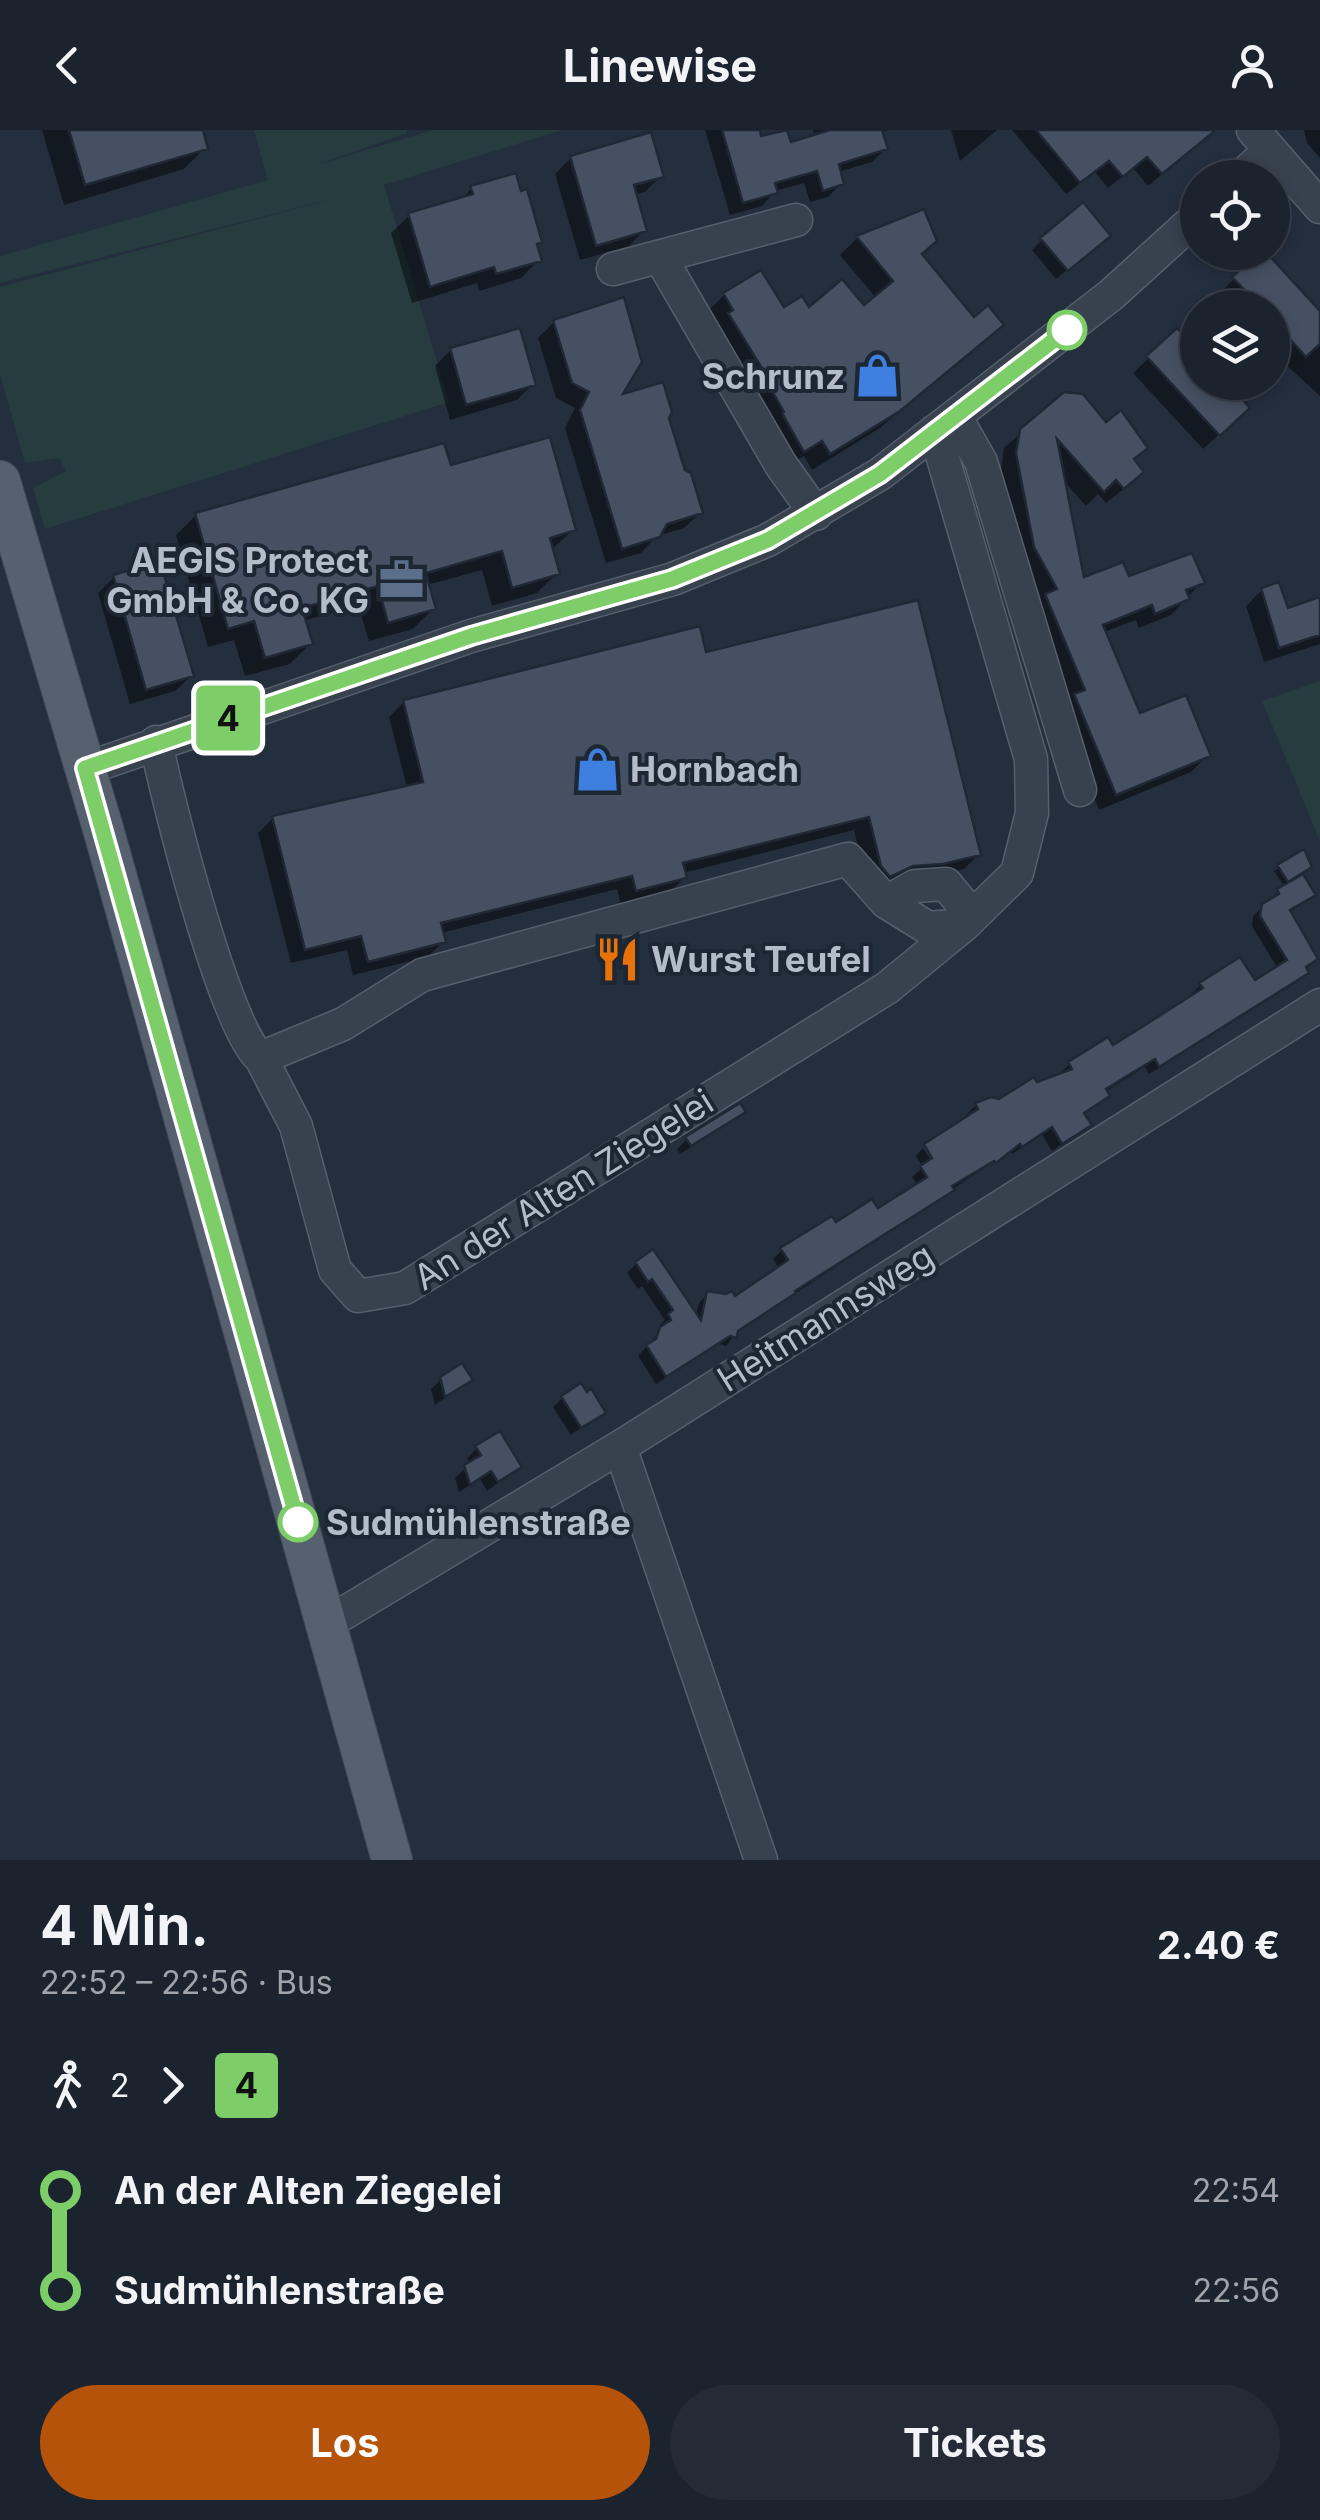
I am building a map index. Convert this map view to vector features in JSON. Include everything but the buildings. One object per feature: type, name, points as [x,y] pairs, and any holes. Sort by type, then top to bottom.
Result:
[{"type":"main road","points":[[1,486],[85,768],[392,1860]]},
{"type":"street","points":[[1261,140],[1320,207]]},
{"type":"street","points":[[613,269],[796,220]]},
{"type":"street","points":[[85,768],[471,636],[672,579],[768,540],[880,474],[1112,295],[1180,233]]},
{"type":"street","points":[[660,257],[781,465],[816,514]]},
{"type":"street","points":[[945,423],[981,462],[1080,790]]},
{"type":"street","name":"An der Alten Ziegelei","points":[[261,1058],[296,1126],[335,1270],[358,1296],[406,1288],[887,988],[964,925],[1017,873],[1032,812],[1031,759],[945,423]]},
{"type":"street","points":[[156,742],[165,789],[226,995],[251,1052],[261,1058],[343,1024],[422,974],[848,860],[886,902],[928,928],[964,925]]},
{"type":"street","name":"Heitmannsweg","points":[[326,1624],[620,1446],[1320,1005]]},
{"type":"street","points":[[620,1446],[761,1860]]},
{"type":"green space","points":[[254,130],[406,130],[407,133],[317,165],[433,130],[562,130],[384,185],[449,402],[45,529],[33,488],[66,471],[59,458],[25,463],[0,375],[0,287],[340,197],[0,283],[0,256],[268,180]]},
{"type":"green space","points":[[1320,681],[1320,841],[1262,701]]},
{"type":"bus line","name":"4","points":[[298,1522],[85,768],[471,636],[672,579],[768,540],[880,474],[1067,330]]},
{"type":"place","name":"Schrunz","points":[[878,376]]},
{"type":"place","name":"AEGIS Protect GmbH & Co. KG","points":[[402,580]]},
{"type":"place","name":"Hornbach","points":[[597,769]]},
{"type":"place","name":"Wurst Teufel","points":[[618,959]]},
{"type":"place","name":"Sudmühlenstraße","points":[[298,1522]]}]
